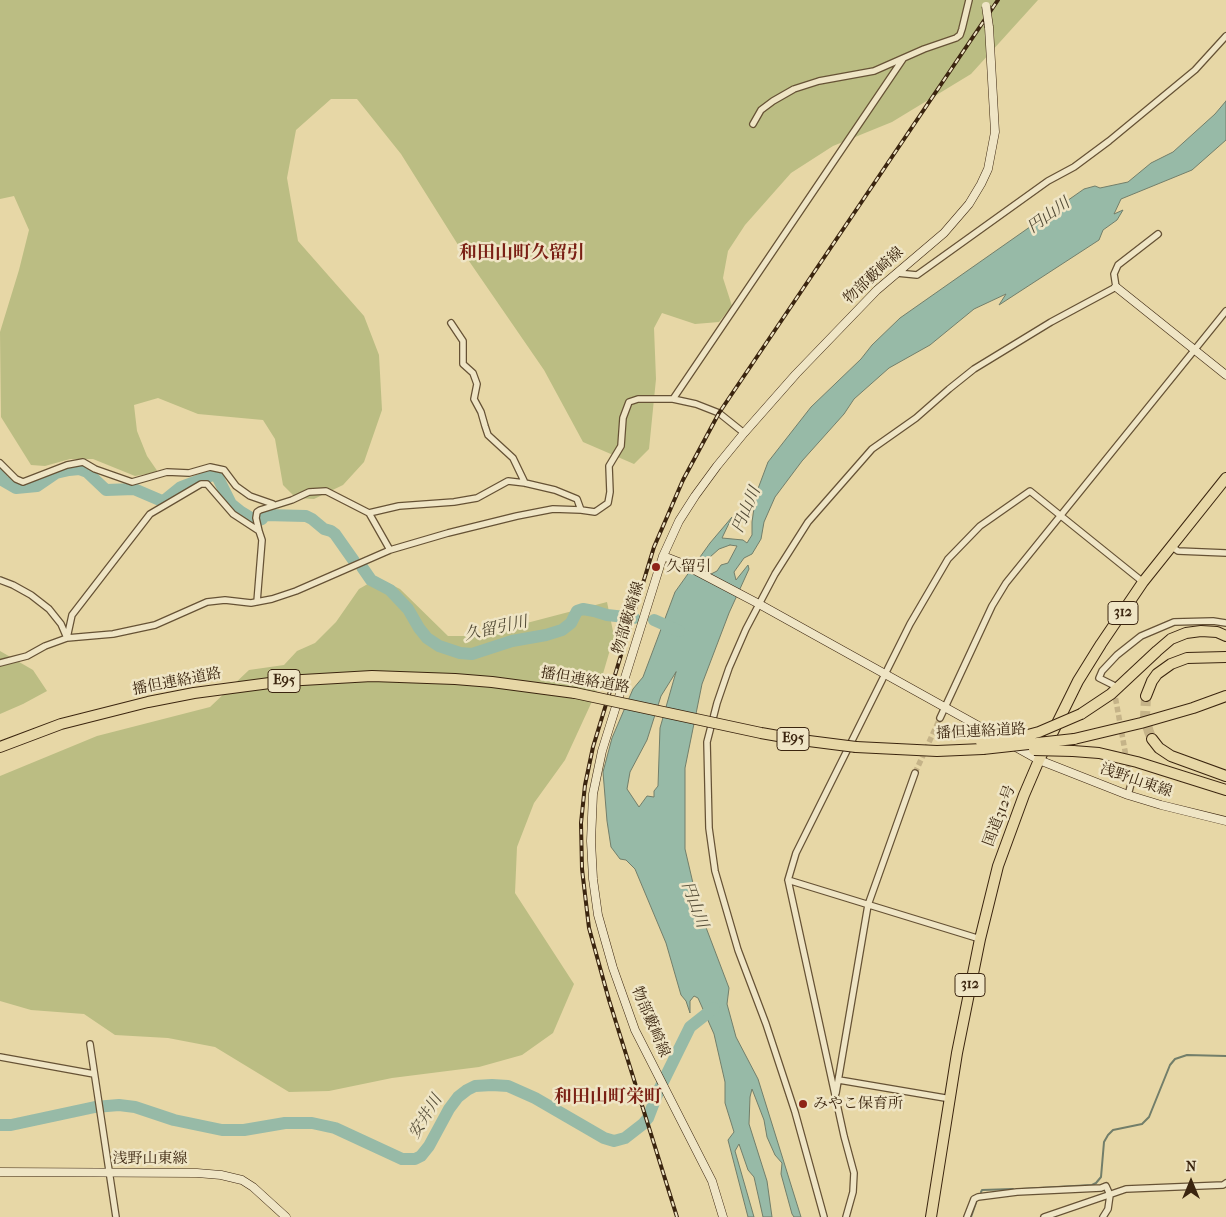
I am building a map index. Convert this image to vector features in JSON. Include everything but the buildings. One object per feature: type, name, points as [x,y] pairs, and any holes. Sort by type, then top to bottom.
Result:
[{"type":"highway","name":"国道312号","points":[[931,1217],[957,1053],[980,939],[998,866],[1024,795],[1078,681],[1143,582],[1226,478]]},
{"type":"highway","points":[[983,748],[1039,732],[1081,714],[1116,690],[1156,650],[1171,639],[1194,631],[1209,631],[1226,636]]},
{"type":"highway","points":[[1146,696],[1157,674],[1171,664],[1187,658],[1226,657]]},
{"type":"highway","name":"播但連絡道路","points":[[0,747],[61,724],[148,702],[212,690],[285,681],[372,676],[492,682],[575,693],[761,733],[856,748],[888,750],[983,748],[1074,739],[1166,716],[1226,696]]},
{"type":"highway","name":"播但連絡道路","points":[[1166,716],[1226,692]]},
{"type":"highway","points":[[1152,739],[1159,748],[1171,756],[1226,776]]},
{"type":"highway","points":[[983,748],[1099,753],[1130,760],[1226,790]]},
{"type":"main road","name":"物部藪崎線","points":[[723,1217],[712,1181],[635,1030],[605,942],[598,915],[593,879],[592,841],[593,794],[602,751],[663,556],[680,521],[696,496],[744,433],[838,329],[897,273],[944,234],[970,204],[988,170],[994,132],[989,27],[986,3]]},
{"type":"main road","points":[[1116,287],[1226,375]]},
{"type":"main road","name":"浅野山東線","points":[[663,556],[756,603],[1039,760],[1128,795],[1226,821]]},
{"type":"main road","name":"浅野山東線","points":[[0,1172],[221,1175],[242,1180],[261,1193],[286,1217]]},
{"type":"street","points":[[753,124],[762,110],[794,89],[819,81],[874,71],[924,49],[956,38],[960,35],[969,0]]},
{"type":"street","points":[[897,273],[917,275],[1048,181],[1074,167],[1195,70],[1226,36]]},
{"type":"street","points":[[673,399],[903,59]]},
{"type":"street","points":[[824,1217],[796,1112],[738,950],[715,871],[709,828],[707,742],[717,703],[729,668],[756,603],[808,522],[872,449],[916,418],[948,389],[974,369],[1051,322],[1116,287],[1114,274],[1118,265],[1158,234]]},
{"type":"street","points":[[940,718],[992,606],[1006,584],[1226,311]]},
{"type":"street","points":[[451,323],[463,340],[463,364],[473,373],[477,384],[474,399],[481,412],[488,435],[513,458],[525,483]]},
{"type":"street","points":[[0,663],[27,656],[45,646],[68,638],[113,634],[155,625],[207,602],[225,600],[251,603],[272,599],[296,591],[390,550],[517,516],[553,509],[595,512],[608,503],[610,492],[608,466],[621,446],[623,418],[629,402],[673,399],[696,404],[711,409],[744,433]]},
{"type":"street","points":[[0,462],[16,479],[23,482],[67,465],[83,462],[95,469],[132,482],[167,472],[189,473],[210,467],[224,470],[236,486],[250,496],[268,503],[278,504]]},
{"type":"street","points":[[369,513],[399,506],[454,502],[477,498],[508,482],[525,483],[555,490],[577,499],[581,510]]},
{"type":"street","points":[[68,638],[72,615],[150,514],[201,484],[207,484],[233,514],[258,528]]},
{"type":"street","points":[[257,602],[262,540],[256,518],[260,510],[292,500],[309,492],[326,491],[369,513],[390,550]]},
{"type":"street","points":[[846,1217],[854,1192],[854,1173],[844,1136],[788,880],[796,853],[910,624],[948,559],[980,526],[1030,491],[1143,582]]},
{"type":"street","points":[[1171,546],[1178,551],[1226,553]]},
{"type":"street","points":[[0,580],[31,595],[49,610],[61,624],[68,638]]},
{"type":"street","points":[[1113,685],[1099,678],[1102,671],[1117,655],[1140,636],[1174,622],[1205,621],[1226,623]]},
{"type":"street","points":[[836,1095],[868,905],[916,774]]},
{"type":"street","points":[[1128,795],[1130,784]]},
{"type":"street","points":[[788,880],[980,939]]},
{"type":"street","points":[[90,1044],[116,1217]]},
{"type":"street","points":[[0,1057],[94,1074]]},
{"type":"street","points":[[839,1080],[951,1099]]},
{"type":"street","points":[[1044,1217],[1126,1190],[1226,1184]]},
{"type":"street","points":[[967,1217],[974,1199],[978,1197],[1017,1192],[1101,1188],[1106,1186],[1110,1195],[1108,1209],[1103,1217]]},
{"type":"green space","points":[[0,0],[1038,0],[971,74],[892,122],[833,146],[791,173],[745,225],[728,251],[723,278],[732,306],[719,322],[695,324],[662,313],[654,328],[656,379],[649,449],[634,464],[583,442],[544,370],[460,248],[401,154],[357,99],[331,99],[296,130],[287,178],[298,241],[364,316],[379,355],[382,410],[364,462],[343,485],[314,499],[296,498],[283,485],[275,439],[263,420],[198,414],[158,398],[134,405],[137,431],[147,456],[158,472],[135,476],[93,459],[70,459],[45,466],[31,465],[1,417],[0,332],[29,230],[14,196],[0,199]]},
{"type":"green space","points":[[378,578],[400,589],[448,636],[477,636],[607,602],[614,636],[600,684],[565,760],[534,803],[517,847],[515,893],[574,984],[553,1033],[522,1055],[479,1067],[392,1078],[329,1091],[289,1092],[215,1047],[168,1038],[115,1035],[84,1014],[31,1010],[0,1001],[0,776],[97,736],[210,707],[249,670],[284,665],[297,651],[315,643],[336,622],[359,589]]},
{"type":"green space","points":[[0,651],[33,670],[47,691],[0,714]]},
{"type":"water","name":"円山川","points":[[1226,101],[1226,140],[1192,170],[1121,199],[1114,214],[1123,210],[1117,220],[1103,230],[1099,240],[999,305],[1006,294],[974,309],[930,345],[889,368],[854,399],[844,414],[802,461],[775,497],[764,522],[761,539],[752,554],[744,558],[734,572],[736,580],[748,565],[749,569],[729,613],[702,684],[685,768],[685,849],[699,909],[729,988],[727,1004],[736,1037],[758,1079],[801,1217],[794,1217],[792,1214],[781,1174],[782,1163],[775,1155],[767,1137],[764,1120],[752,1089],[749,1124],[767,1181],[772,1217],[763,1217],[754,1177],[748,1170],[739,1144],[735,1151],[754,1217],[748,1217],[728,1140],[734,1132],[725,1103],[725,1082],[714,1034],[698,998],[694,996],[690,1001],[690,1013],[686,1001],[681,995],[666,943],[635,869],[626,860],[620,859],[611,847],[603,772],[612,738],[633,689],[643,677],[675,592],[710,543],[732,517],[722,538],[743,540],[747,543],[752,535],[756,494],[768,462],[811,407],[900,318],[1084,189],[1095,186],[1100,188],[1128,182],[1151,163],[1173,152],[1215,114]],"holes":[[[730,545],[737,546],[728,563],[721,565],[717,571],[711,574],[705,569],[710,557],[719,549]],[[676,672],[660,728],[658,786],[654,791],[654,797],[647,796],[639,807],[627,789],[630,772],[647,740],[661,696]]]},
{"type":"waterway","name":"久留引川","points":[[0,472],[2,480],[16,488],[37,486],[56,473],[79,469],[87,472],[106,490],[134,489],[162,501],[181,487],[213,475],[217,476],[231,504],[241,512],[256,521],[262,519],[265,515],[306,516],[324,529],[335,534],[354,561]]},
{"type":"waterway","name":"久留引川","points":[[362,567],[371,580],[390,590],[408,609],[427,638],[439,646],[460,653],[472,654],[512,641],[562,630],[571,623],[577,611],[583,609],[607,615],[634,618]]},
{"type":"waterway","name":"久留引川","points":[[654,620],[679,631]]},
{"type":"waterway","name":"安井川","points":[[0,1125],[11,1125],[95,1107],[119,1105],[135,1107],[174,1120],[222,1130],[244,1130],[285,1123],[312,1123],[335,1128],[402,1159],[415,1159],[421,1156],[429,1146],[449,1109],[458,1097],[475,1086],[492,1085],[508,1086],[535,1098],[604,1138],[614,1141],[625,1138],[648,1118],[658,1092],[690,1027],[714,1008]]},
{"type":"waterway","points":[[1021,1189],[1092,1185],[1096,1183],[1101,1177],[1104,1142],[1108,1135],[1113,1130],[1142,1124],[1149,1117],[1170,1065],[1175,1059],[1187,1055],[1226,1056]]},
{"type":"waterway","points":[[981,1192],[982,1190],[1013,1189]]},
{"type":"waterway","points":[[971,1217],[977,1200]]},
{"type":"tunnel","points":[[1114,690],[1131,784]]},
{"type":"tunnel","points":[[1146,696],[1145,718],[1152,739]]},
{"type":"tunnel","points":[[915,773],[940,718]]},
{"type":"railway","points":[[677,1217],[609,1000],[589,928],[582,869],[581,823],[585,785],[593,747],[654,547],[683,480],[719,413],[998,0]]},
{"type":"place","name":"久留引","points":[[656,567]]},
{"type":"place","name":"みやこ保育所","points":[[803,1104]]},
{"type":"district","name":"和田山町久留引","points":[[522,254]]},
{"type":"district","name":"和田山町栄町","points":[[608,1098]]}]
